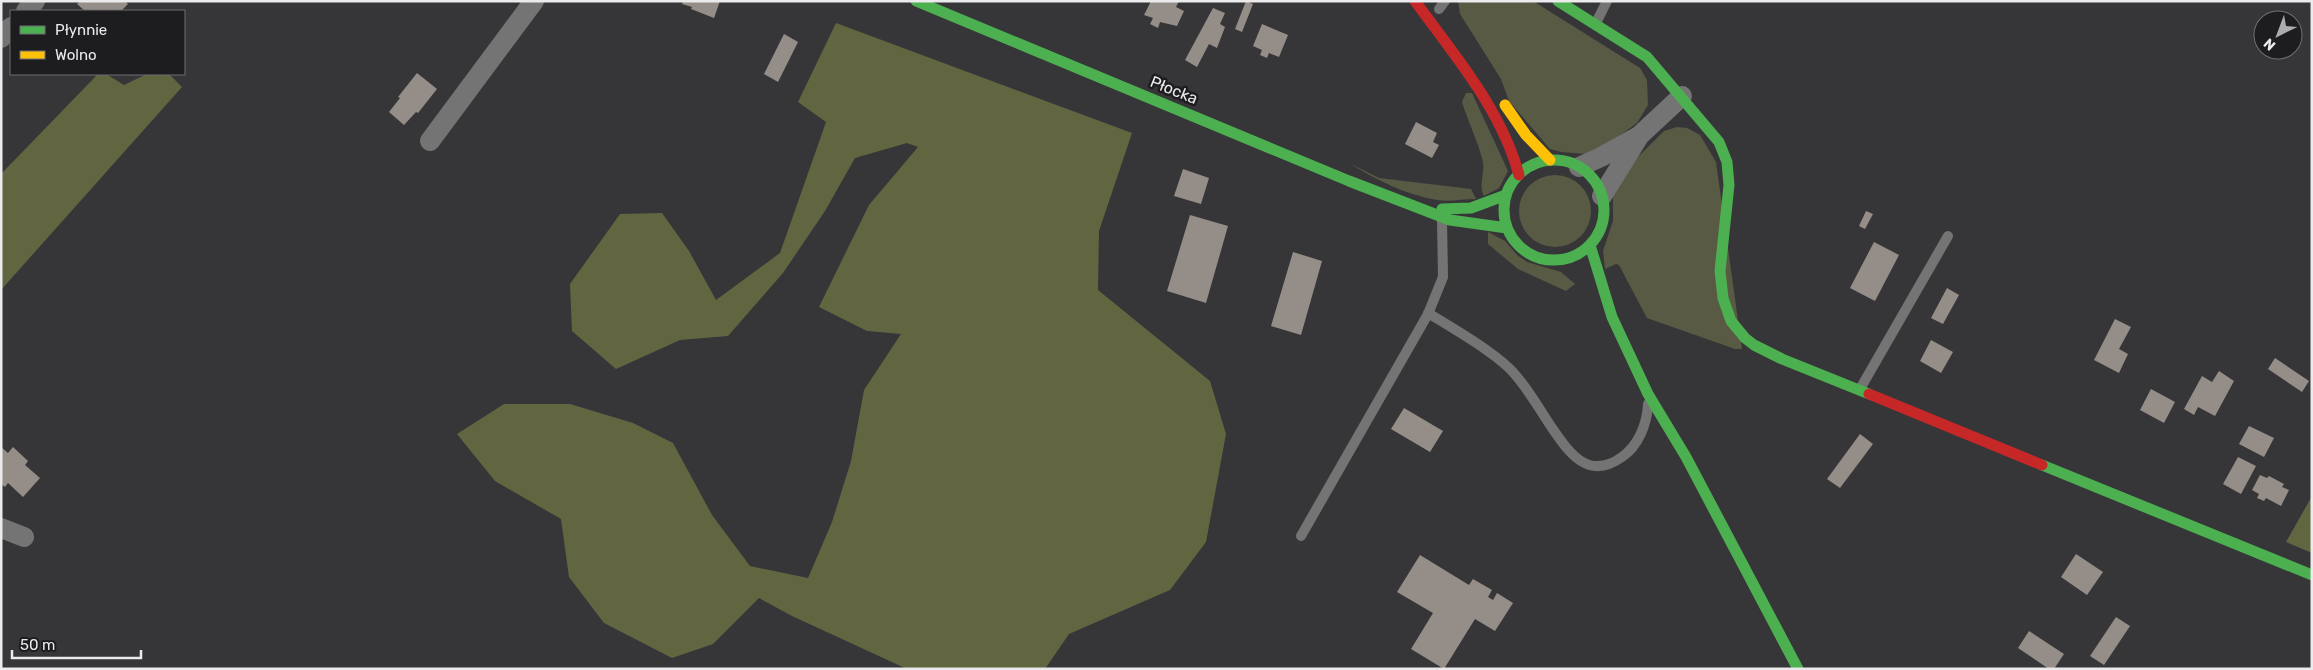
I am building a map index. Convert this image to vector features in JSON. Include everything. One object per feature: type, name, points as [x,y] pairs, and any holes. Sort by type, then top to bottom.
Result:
[{"type":"street","points":[[430,141],[534,1]]},
{"type":"street","name":"Płocka","points":[[916,1],[1340,177],[1420,207],[1442,218],[1465,224],[1507,228]]},
{"type":"street","points":[[1415,1],[1495,116],[1516,160],[1518,175]]},
{"type":"street","points":[[1558,1],[1647,57],[1716,138],[1727,162],[1728,197],[1720,271],[1723,298],[1731,321],[1745,338],[1767,352],[1859,391],[2312,576]]},
{"type":"street","points":[[1,38],[10,28]]},
{"type":"street","points":[[1497,93],[1516,122],[1550,160]]},
{"type":"street","points":[[1579,167],[1602,157],[1639,136],[1682,96]]},
{"type":"street","points":[[1602,196],[1639,136]]},
{"type":"street","points":[[1550,160],[1565,161],[1579,167],[1596,182],[1602,196],[1604,211],[1602,226],[1590,245],[1576,256],[1565,259],[1547,260],[1530,254],[1516,243],[1507,228],[1504,208],[1506,195],[1518,175],[1530,166],[1550,160]]},
{"type":"street","name":"Płocka","points":[[1420,207],[1442,210],[1471,208],[1506,195]]},
{"type":"street","points":[[1590,245],[1612,317],[1648,394],[1686,457],[1798,669]]},
{"type":"street","points":[[1565,259],[1575,272]]},
{"type":"street","points":[[1591,291],[1612,317]]},
{"type":"street","points":[[1,528],[24,537]]},
{"type":"lane","points":[[1596,24],[1607,1]]},
{"type":"lane","points":[[1301,536],[1428,312],[1443,277],[1442,218]]},
{"type":"lane","points":[[1859,391],[1948,236]]},
{"type":"lane","points":[[1428,312],[1510,370],[1562,444],[1575,458],[1589,465],[1601,465],[1617,460],[1633,449],[1647,411],[1648,394]]},
{"type":"green space","points":[[1458,1],[1533,1],[1640,68],[1647,80],[1648,105],[1637,123],[1619,136],[1587,154],[1550,149],[1509,101],[1501,79],[1460,14]]},
{"type":"green space","points":[[836,23],[1132,133],[1099,231],[1098,290],[1210,381],[1226,434],[1206,542],[1170,590],[1069,634],[1045,669],[907,669],[792,616],[759,598],[713,644],[672,658],[604,623],[569,577],[561,519],[495,481],[457,434],[504,404],[570,404],[633,423],[673,443],[712,515],[750,566],[808,578],[832,522],[851,461],[864,390],[901,334],[867,331],[819,307],[869,205],[918,147],[907,143],[855,158],[825,211],[783,273],[728,336],[680,340],[616,369],[572,331],[570,284],[620,214],[662,213],[689,251],[716,300],[780,253],[826,122],[798,102]]},
{"type":"green space","points":[[97,75],[108,75],[124,85],[145,75],[170,75],[182,87],[1,290],[1,174]]},
{"type":"green space","points":[[1466,93],[1472,93],[1508,171],[1499,188],[1484,196],[1482,192],[1483,162],[1462,102]]},
{"type":"green space","points":[[1677,127],[1687,128],[1700,135],[1716,162],[1742,349],[1735,349],[1647,318],[1619,265],[1616,264],[1605,269],[1603,251],[1613,221],[1613,197],[1633,162],[1664,131]]},
{"type":"green space","points":[[1351,164],[1379,178],[1471,189],[1476,199],[1442,201],[1414,195],[1381,181]]},
{"type":"green space","points":[[1562,175],[1581,185],[1589,197],[1591,211],[1589,225],[1581,237],[1569,245],[1548,247],[1529,237],[1521,225],[1519,204],[1529,185],[1541,177]]},
{"type":"green space","points":[[1488,232],[1505,241],[1517,255],[1527,262],[1561,272],[1575,284],[1566,291],[1518,269],[1488,244]]},
{"type":"green space","points":[[2312,496],[2312,553],[2286,542]]},
{"type":"building","points":[[80,1],[125,1],[128,4],[122,10],[84,10],[77,4]]},
{"type":"building","points":[[683,1],[720,1],[714,18],[691,9],[692,7],[682,4]]},
{"type":"building","points":[[1151,1],[1179,1],[1176,7],[1184,11],[1177,26],[1160,22],[1158,28],[1150,24],[1153,18],[1144,15]]},
{"type":"building","points":[[1246,1],[1253,4],[1242,32],[1235,29]]},
{"type":"building","points":[[1213,8],[1225,13],[1220,24],[1225,27],[1217,48],[1209,44],[1197,67],[1185,60]]},
{"type":"building","points":[[1262,24],[1288,35],[1279,57],[1269,53],[1267,58],[1260,55],[1262,50],[1253,46]]},
{"type":"building","points":[[784,34],[798,42],[778,82],[764,74]]},
{"type":"building","points":[[417,73],[437,89],[418,113],[416,112],[404,125],[389,112]]},
{"type":"building","points":[[1416,122],[1437,133],[1433,142],[1439,145],[1432,158],[1405,144]]},
{"type":"building","points":[[1183,169],[1209,178],[1201,204],[1174,196]]},
{"type":"building","points":[[1866,211],[1873,214],[1865,229],[1859,226]]},
{"type":"building","points":[[1190,215],[1228,226],[1206,303],[1167,291]]},
{"type":"building","points":[[1874,242],[1899,255],[1875,301],[1850,288]]},
{"type":"building","points":[[1293,252],[1322,261],[1301,335],[1271,326]]},
{"type":"building","points":[[1947,288],[1959,295],[1943,324],[1931,318]]},
{"type":"building","points":[[2115,319],[2131,327],[2119,349],[2128,354],[2119,373],[2094,360]]},
{"type":"building","points":[[1931,340],[1953,352],[1941,373],[1920,361]]},
{"type":"building","points":[[2275,358],[2309,381],[2302,392],[2268,369]]},
{"type":"building","points":[[2219,371],[2234,381],[2215,416],[2198,407],[2194,415],[2184,409],[2202,376],[2212,382]]},
{"type":"building","points":[[2151,389],[2175,402],[2164,423],[2140,410]]},
{"type":"building","points":[[1404,408],[1443,431],[1430,452],[1391,429]]},
{"type":"building","points":[[2249,426],[2274,438],[2264,457],[2239,444]]},
{"type":"building","points":[[1860,434],[1873,444],[1840,488],[1827,479]]},
{"type":"building","points":[[1,447],[8,453],[13,447],[28,461],[25,465],[40,478],[23,497],[8,483],[5,487],[1,484]]},
{"type":"building","points":[[2238,457],[2256,466],[2241,494],[2223,484]]},
{"type":"building","points":[[2260,475],[2267,478],[2269,476],[2284,484],[2282,487],[2289,490],[2281,506],[2266,498],[2264,501],[2257,498],[2259,494],[2252,490]]},
{"type":"building","points":[[2076,554],[2103,572],[2087,595],[2061,577]]},
{"type":"building","points":[[1420,555],[1469,585],[1473,579],[1492,590],[1488,597],[1493,600],[1497,593],[1513,603],[1495,631],[1475,619],[1444,669],[1411,649],[1433,613],[1397,592]]},
{"type":"building","points":[[2116,617],[2130,626],[2104,665],[2090,656]]},
{"type":"building","points":[[2029,631],[2064,654],[2054,669],[2049,669],[2018,648]]},
{"type":"traffic: fast","points":[[916,1],[1349,181],[1450,220],[1507,228]]},
{"type":"traffic: fast","points":[[1558,1],[1647,57],[1719,142],[1727,162],[1729,185],[1720,271],[1723,298],[1731,321],[1745,338],[1754,345],[1782,359],[1869,394]]},
{"type":"traffic: fast","points":[[1554,160],[1564,161],[1582,168],[1596,182],[1603,200],[1604,210],[1603,220],[1596,238],[1582,252],[1564,259],[1554,260],[1544,259],[1526,252],[1512,238],[1505,220],[1504,210],[1505,200],[1512,182],[1526,168],[1544,161],[1554,160]]},
{"type":"traffic: fast","points":[[1442,209],[1471,208],[1506,195]]},
{"type":"traffic: fast","points":[[1590,245],[1612,317],[1648,394],[1686,457],[1798,669]]},
{"type":"traffic: fast","points":[[2042,465],[2312,575]]},
{"type":"traffic: slow","points":[[1505,105],[1526,135],[1550,160]]},
{"type":"traffic: jam","points":[[1415,1],[1461,63],[1489,105],[1511,151],[1519,175]]},
{"type":"traffic: jam","points":[[1869,394],[2042,465]]}]
